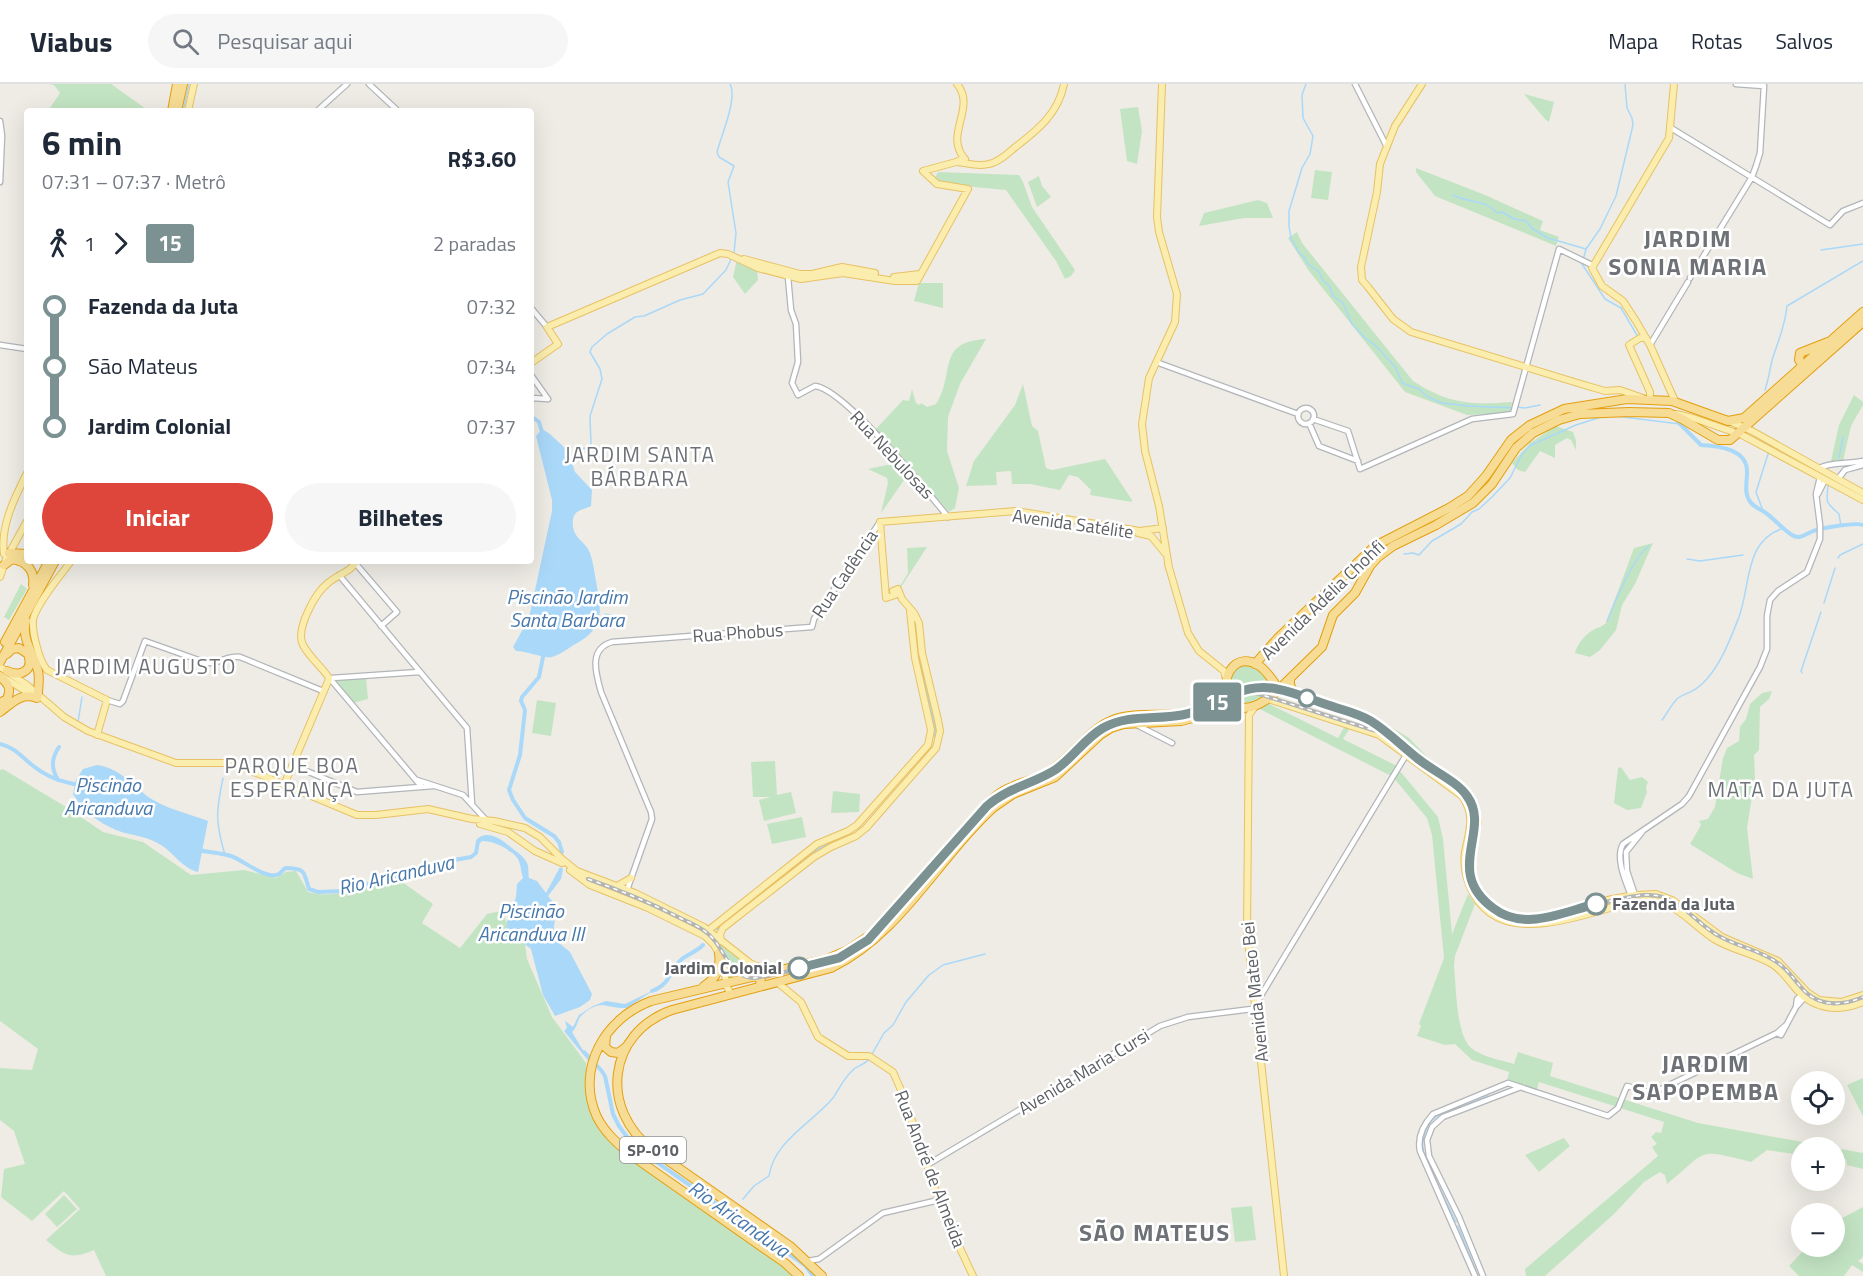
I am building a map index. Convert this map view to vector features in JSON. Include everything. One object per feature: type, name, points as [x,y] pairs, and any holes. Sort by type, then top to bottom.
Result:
[{"type":"highway","points":[[173,108],[177,84]]},
{"type":"highway","points":[[178,108],[183,84]]},
{"type":"highway","points":[[1806,369],[1798,358],[1802,351],[1832,340],[1863,312]]},
{"type":"highway","points":[[1671,414],[1718,440],[1729,440],[1806,369],[1863,322]]},
{"type":"highway","points":[[1614,411],[1611,408],[1612,400],[1620,394],[1632,395]]},
{"type":"highway","points":[[1612,400],[1618,408],[1629,412]]},
{"type":"highway","name":"Avenida Adélia Chohfi","points":[[1255,664],[1277,639],[1375,546],[1468,496],[1520,431],[1564,409],[1612,400],[1671,401],[1728,421]]},
{"type":"highway","points":[[1728,421],[1746,417],[1767,404]]},
{"type":"highway","name":"Avenida Adélia Chohfi","points":[[1267,700],[1278,685],[1290,678],[1322,647],[1333,615],[1355,593],[1370,566],[1383,553],[1473,503],[1492,484],[1516,448],[1529,436],[1568,416],[1614,411],[1671,414]]},
{"type":"highway","points":[[7,554],[24,554]]},
{"type":"highway","points":[[7,554],[24,563]]},
{"type":"highway","points":[[2,565],[9,560],[18,560]]},
{"type":"highway","points":[[0,703],[7,699],[10,690],[1,666],[33,584],[33,573],[26,564]]},
{"type":"highway","points":[[29,597],[47,564]]},
{"type":"highway","points":[[1,666],[53,564]]},
{"type":"highway","points":[[0,712],[21,697],[38,696],[39,675],[24,634],[29,611]]},
{"type":"highway","points":[[1267,700],[1254,708],[1243,708],[1232,702],[1226,691],[1226,679],[1232,669],[1244,663],[1255,664],[1260,666],[1278,685]]},
{"type":"highway","points":[[1290,678],[1290,685],[1294,693]]},
{"type":"highway","points":[[1086,743],[1101,725],[1113,719],[1191,712],[1221,699],[1226,691]]},
{"type":"highway","points":[[777,982],[831,968],[855,956],[870,945],[1009,788],[1049,772],[1086,743],[1118,725],[1181,721],[1232,702]]},
{"type":"highway","name":"SP-010","points":[[799,1276],[771,1252],[631,1155],[609,1135],[597,1117],[593,1106],[590,1088],[594,1056],[607,1032],[621,1017],[639,1006],[726,983],[760,971],[780,970],[827,959],[865,939],[972,820],[1000,798]]},
{"type":"highway","points":[[701,988],[717,975],[720,966],[719,953]]},
{"type":"highway","points":[[760,971],[760,986]]},
{"type":"highway","name":"SP-010","points":[[777,982],[661,1014],[643,1026],[628,1044],[620,1064],[618,1094],[623,1114],[634,1133],[648,1146],[775,1234],[808,1261],[822,1276]]},
{"type":"highway","points":[[607,1032],[605,1045],[611,1052],[620,1052],[628,1044]]},
{"type":"main road","points":[[189,108],[194,84]]},
{"type":"main road","points":[[957,84],[962,90],[964,102],[956,138],[958,150],[964,158],[974,164]]},
{"type":"main road","points":[[956,162],[986,165],[996,162],[1039,129],[1055,109],[1064,84]]},
{"type":"main road","points":[[1162,84],[1157,217],[1177,294],[1177,304],[1172,329],[1149,378],[1142,424],[1145,451],[1162,528],[1157,538],[1170,568]]},
{"type":"main road","points":[[1404,329],[1393,319],[1360,274],[1377,192],[1380,164],[1395,126],[1424,84]]},
{"type":"main road","points":[[1424,84],[1399,127],[1384,162],[1380,195],[1364,263],[1366,283],[1398,321],[1407,327],[1527,367]]},
{"type":"main road","points":[[1671,401],[1645,338],[1623,301],[1602,286],[1593,266],[1669,138],[1674,84]]},
{"type":"main road","points":[[919,278],[968,189],[936,184],[922,171],[964,158]]},
{"type":"main road","points":[[534,361],[558,344],[547,327],[720,253],[788,277],[805,279],[843,273],[895,281],[919,278]]},
{"type":"main road","points":[[760,266],[806,275],[842,267],[895,277],[919,278]]},
{"type":"main road","points":[[1395,327],[1527,367],[1647,399],[1650,392],[1629,345],[1645,338]]},
{"type":"main road","points":[[1608,390],[1612,400]]},
{"type":"main road","points":[[1671,414],[1758,434],[1820,468],[1840,476],[1863,493]]},
{"type":"main road","points":[[1728,421],[1756,442],[1863,500]]},
{"type":"main road","points":[[1756,442],[1758,434]]},
{"type":"main road","points":[[1820,468],[1824,479]]},
{"type":"main road","points":[[1824,479],[1835,483],[1840,476]]},
{"type":"main road","points":[[7,554],[3,548],[5,515],[24,479]]},
{"type":"main road","name":"Avenida Satélite","points":[[880,522],[1009,511],[1140,531],[1157,538]]},
{"type":"main road","name":"Avenida Satélite","points":[[947,517],[1022,514],[1157,538]]},
{"type":"main road","points":[[705,931],[817,844],[857,825],[928,745],[932,730],[913,648],[912,616],[910,610],[892,594],[880,522]]},
{"type":"main road","points":[[0,577],[7,554],[24,526]]},
{"type":"main road","name":"Avenida Satélite","points":[[1157,538],[1162,528]]},
{"type":"main road","points":[[1157,538],[1170,568],[1186,628],[1198,649],[1224,670],[1226,679]]},
{"type":"main road","points":[[69,564],[33,619],[36,644],[45,668],[107,700],[98,734]]},
{"type":"main road","points":[[283,786],[331,681],[304,647],[301,636],[313,601],[321,588],[354,564]]},
{"type":"main road","points":[[721,940],[720,934],[723,927],[814,857],[856,836],[866,828],[936,748],[940,731],[922,653],[919,623],[914,613],[892,594]]},
{"type":"main road","points":[[1198,649],[1224,667],[1232,669]]},
{"type":"main road","points":[[1,666],[79,727],[176,763],[231,764],[283,786]]},
{"type":"main road","points":[[1278,685],[1294,693],[1370,718],[1470,798],[1477,816],[1470,863],[1472,875],[1478,890],[1497,910],[1509,916],[1528,919],[1656,894],[1667,897],[1719,935],[1778,961],[1804,996],[1833,1003],[1848,1001],[1863,995]]},
{"type":"main road","points":[[38,696],[67,723],[83,733],[174,765],[228,766],[357,815],[428,809],[529,829],[547,843],[568,865],[591,882],[705,931],[725,966],[726,983],[731,994]]},
{"type":"main road","points":[[1267,700],[1372,732],[1387,740],[1449,786],[1461,791],[1471,813],[1465,861],[1467,876],[1473,893],[1483,907],[1495,916],[1508,922],[1543,924],[1633,898],[1661,902],[1675,909],[1716,940],[1770,963],[1781,971],[1804,996],[1818,1005],[1837,1009],[1863,1002]]},
{"type":"main road","name":"Avenida Mateo Bei","points":[[1243,708],[1246,713],[1244,923],[1255,1004]]},
{"type":"main road","name":"Avenida Mateo Bei","points":[[1254,708],[1249,716],[1247,915],[1283,1276]]},
{"type":"main road","points":[[83,733],[95,736],[98,734]]},
{"type":"main road","points":[[1406,755],[1410,753],[1419,758]]},
{"type":"main road","points":[[1427,771],[1435,775],[1443,775]]},
{"type":"main road","points":[[483,820],[508,832],[535,851],[558,861],[599,886],[619,894],[627,890]]},
{"type":"main road","points":[[617,886],[631,879],[635,893]]},
{"type":"main road","points":[[591,882],[617,886],[635,893],[721,940],[760,971]]},
{"type":"main road","points":[[1661,902],[1667,897]]},
{"type":"main road","points":[[1522,924],[1528,919]]},
{"type":"main road","name":"Rua André de Almeida","points":[[777,982],[793,989],[805,1007],[817,1035],[848,1056],[871,1058],[894,1074],[939,1200],[973,1276]]},
{"type":"street","points":[[320,108],[346,84]]},
{"type":"street","points":[[369,84],[395,108]]},
{"type":"street","points":[[1355,84],[1387,147]]},
{"type":"street","points":[[1645,338],[1655,337],[1752,177],[1760,153],[1764,86],[1736,84]]},
{"type":"street","points":[[0,121],[2,136],[0,182]]},
{"type":"street","points":[[1671,128],[1830,225],[1843,211],[1863,203]]},
{"type":"street","points":[[1298,414],[1302,423],[1311,421],[1348,431],[1360,469],[1472,419],[1512,415],[1559,249],[1593,266]]},
{"type":"street","name":"Rua Nebulosas","points":[[788,277],[796,324],[798,362],[792,383],[798,395],[815,386],[823,387],[833,394],[891,449],[947,517]]},
{"type":"street","points":[[534,312],[547,327]]},
{"type":"street","points":[[0,345],[24,349]]},
{"type":"street","points":[[1156,362],[1298,414]]},
{"type":"street","points":[[534,379],[548,399],[534,398]]},
{"type":"street","points":[[1298,414],[1303,409],[1313,414],[1311,421],[1319,446],[1358,461]]},
{"type":"street","points":[[1820,468],[1826,465],[1863,463]]},
{"type":"street","points":[[1840,476],[1847,469],[1863,463]]},
{"type":"street","points":[[1837,464],[1841,469],[1840,476]]},
{"type":"street","points":[[1633,898],[1626,873],[1626,852],[1645,829],[1682,804],[1689,796],[1762,663],[1767,649],[1767,616],[1770,600],[1778,591],[1807,572],[1821,529],[1816,499],[1824,479]]},
{"type":"street","name":"Rua Cadência","points":[[812,627],[814,619],[880,522]]},
{"type":"street","points":[[359,564],[397,612],[381,626]]},
{"type":"street","points":[[339,575],[467,728],[472,804]]},
{"type":"street","name":"Rua Phobus","points":[[631,879],[652,819],[651,812],[602,692],[595,662],[597,653],[603,645],[612,642],[812,627]]},
{"type":"street","points":[[107,700],[120,705],[123,701],[145,641],[207,663],[217,663],[232,657],[331,681],[420,672]]},
{"type":"street","points":[[331,681],[412,777],[422,785],[460,794],[468,799],[483,820]]},
{"type":"street","points":[[1132,723],[1172,743]]},
{"type":"street","points":[[1255,1004],[1406,755]]},
{"type":"street","points":[[292,765],[357,792],[417,789],[422,785]]},
{"type":"street","points":[[468,799],[470,787]]},
{"type":"street","points":[[627,890],[631,879]]},
{"type":"street","points":[[1474,1276],[1420,1151],[1419,1140],[1425,1125],[1436,1112],[1511,1086],[1521,1087],[1608,1116],[1618,1108],[1627,1086],[1656,1094],[1659,1090],[1779,1034],[1804,996]]},
{"type":"street","name":"Avenida Maria Cursi","points":[[927,1165],[1168,1022],[1255,1004]]},
{"type":"street","points":[[1483,1276],[1459,1217],[1453,1209],[1429,1156],[1426,1144],[1434,1124],[1447,1114],[1511,1086]]},
{"type":"street","points":[[808,1261],[819,1259],[883,1213],[939,1200]]},
{"type":"street","points":[[816,1269],[819,1259]]},
{"type":"green space","points":[[49,84],[111,84],[145,108],[50,108],[60,93],[54,85]]},
{"type":"green space","points":[[1524,94],[1554,102],[1549,122],[1545,119]]},
{"type":"green space","points":[[1138,107],[1142,131],[1137,164],[1127,161],[1120,109]]},
{"type":"green space","points":[[1416,168],[1543,221],[1540,230],[1559,237],[1556,246],[1435,196],[1416,172]]},
{"type":"green space","points":[[1315,170],[1332,172],[1328,200],[1311,198]]},
{"type":"green space","points":[[938,172],[1019,175],[1032,207],[1075,270],[1071,276],[1065,279],[1056,261],[1006,190],[943,184],[934,179]]},
{"type":"green space","points":[[1039,176],[1042,186],[1051,197],[1037,207],[1028,182]]},
{"type":"green space","points":[[1258,200],[1267,203],[1273,218],[1244,218],[1199,226],[1204,213]]},
{"type":"green space","points":[[1297,232],[1302,243],[1413,381],[1449,399],[1472,403],[1512,402],[1510,413],[1467,415],[1405,392],[1309,271],[1288,238]]},
{"type":"green space","points":[[737,259],[757,269],[758,280],[745,294],[733,277]]},
{"type":"green space","points":[[919,283],[943,283],[943,308],[914,301]]},
{"type":"green space","points":[[986,339],[960,384],[948,417],[947,451],[959,488],[955,508],[949,512],[892,446],[875,430],[903,400],[909,401],[912,389],[916,403],[927,407],[936,404],[942,393],[953,353],[959,346],[970,341]]},
{"type":"green space","points":[[1023,384],[1032,426],[1038,431],[1046,468],[1052,470],[1105,459],[1132,502],[1090,495],[1091,490],[1078,477],[1069,475],[1060,490],[1030,484],[1012,484],[1011,471],[996,472],[997,485],[966,486],[974,461],[1015,405]]},
{"type":"green space","points":[[1854,395],[1863,402],[1863,405],[1851,426],[1843,461],[1840,463],[1831,461],[1839,425]]},
{"type":"green space","points":[[1556,426],[1573,432],[1576,450],[1571,440],[1567,438],[1555,445],[1555,458],[1540,451],[1525,472],[1518,470],[1512,463],[1530,443]]},
{"type":"green space","points":[[898,465],[907,476],[881,513],[888,483],[887,478],[868,469]]},
{"type":"green space","points":[[1653,543],[1635,584],[1622,605],[1616,630],[1600,650],[1590,657],[1575,653],[1584,637],[1606,623],[1634,548]]},
{"type":"green space","points":[[927,547],[899,588],[908,573],[907,548]]},
{"type":"green space","points":[[21,584],[27,589],[9,620],[4,617]]},
{"type":"green space","points":[[1248,665],[1262,671],[1268,685],[1262,699],[1248,705],[1234,699],[1228,685],[1234,671]]},
{"type":"green space","points":[[366,678],[368,699],[353,703],[336,680]]},
{"type":"green space","points":[[1772,691],[1769,699],[1760,707],[1759,750],[1754,755],[1755,778],[1747,828],[1753,879],[1737,873],[1690,844],[1701,825],[1699,821],[1708,819],[1715,807],[1723,758],[1727,748],[1739,741],[1740,727],[1746,719],[1750,704],[1762,693]]},
{"type":"green space","points":[[537,700],[556,703],[551,736],[532,733]]},
{"type":"green space","points":[[1267,703],[1338,738],[1345,726],[1350,728],[1343,739],[1395,765],[1438,817],[1443,839],[1452,934],[1468,894],[1475,904],[1455,956],[1454,965],[1459,1020],[1465,1040],[1470,1047],[1485,1056],[1514,1064],[1518,1052],[1553,1063],[1550,1076],[1698,1123],[1791,1140],[1791,1154],[1767,1150],[1751,1162],[1720,1155],[1704,1155],[1697,1158],[1667,1184],[1665,1175],[1660,1172],[1644,1182],[1614,1214],[1545,1276],[1526,1276],[1525,1269],[1658,1156],[1652,1147],[1657,1144],[1651,1137],[1656,1132],[1661,1133],[1664,1122],[1539,1082],[1536,1092],[1507,1082],[1509,1072],[1472,1060],[1455,1044],[1445,1045],[1417,1036],[1421,1026],[1419,1024],[1444,958],[1432,835],[1427,818],[1393,777],[1258,708]]},
{"type":"green space","points":[[1383,722],[1409,738],[1431,761],[1430,763],[1382,724]]},
{"type":"green space","points":[[775,761],[777,795],[791,792],[796,813],[764,821],[759,800],[771,797],[753,797],[751,762]]},
{"type":"green space","points":[[1621,767],[1630,780],[1642,777],[1648,782],[1641,808],[1627,810],[1614,803],[1618,768]]},
{"type":"green space","points":[[3,769],[103,832],[143,842],[191,875],[244,870],[276,878],[286,872],[296,871],[308,892],[318,894],[353,891],[398,879],[433,904],[422,923],[460,948],[487,914],[501,911],[508,925],[523,929],[527,959],[552,1017],[586,1063],[589,1110],[600,1131],[615,1147],[646,1171],[783,1267],[792,1276],[106,1276],[94,1250],[79,1255],[68,1255],[58,1250],[46,1240],[80,1209],[64,1191],[32,1221],[1,1197],[4,1169],[25,1164],[14,1131],[0,1120],[0,1068],[32,1070],[38,1049],[0,1021],[0,770]]},
{"type":"green space","points":[[833,791],[860,794],[859,812],[831,813]]},
{"type":"green space","points":[[802,817],[806,837],[772,844],[767,824]]},
{"type":"green space","points":[[709,933],[747,965],[758,971],[760,975],[727,982],[726,966],[707,936]]},
{"type":"green space","points":[[1863,1078],[1863,1116],[1847,1085]]},
{"type":"green space","points":[[1564,1138],[1570,1146],[1539,1172],[1525,1155]]},
{"type":"green space","points":[[1845,1150],[1863,1153],[1863,1169],[1847,1165]]},
{"type":"green space","points":[[64,1195],[77,1209],[57,1227],[45,1214]]},
{"type":"green space","points":[[1252,1206],[1256,1240],[1235,1242],[1231,1208]]},
{"type":"green space","points":[[1863,1207],[1863,1257],[1858,1261],[1863,1264],[1863,1272],[1852,1265],[1844,1276],[1799,1276],[1789,1266],[1798,1257],[1845,1257],[1845,1217]]},
{"type":"water","name":"Piscinão Jardim Santa Barbara","points":[[542,429],[568,451],[575,472],[592,490],[591,506],[575,514],[573,527],[575,534],[586,546],[591,556],[600,612],[596,627],[591,633],[555,656],[549,657],[516,651],[513,647],[529,618],[552,511],[552,500],[536,436]]},
{"type":"water","name":"Piscinão Aricanduva","points":[[97,765],[114,770],[161,804],[208,821],[198,872],[187,867],[161,845],[149,839],[122,832],[97,820],[81,805],[73,794],[76,780],[83,769]]},
{"type":"water","name":"Piscinão Aricanduva III","points":[[487,838],[520,854],[528,865],[529,878],[537,881],[546,893],[560,867],[563,869],[561,879],[548,896],[556,906],[553,938],[570,952],[592,994],[590,1000],[580,1007],[555,1016],[543,995],[531,949],[507,930],[517,884],[523,878],[520,864],[515,855],[492,842],[482,841],[477,850],[475,849],[478,839]]},
{"type":"water","points":[[654,990],[627,1008],[599,1005],[581,1016],[572,1032],[587,1057],[592,1060],[591,1064],[564,1031],[567,1028],[565,1021],[573,1027],[579,1015],[593,1006],[606,1001],[625,1004]]},
{"type":"waterway","points":[[184,108],[189,84]]},
{"type":"waterway","points":[[730,84],[732,98],[717,152],[719,157],[734,166],[728,182],[736,233],[734,253]]},
{"type":"waterway","points":[[1306,84],[1302,95],[1303,118],[1313,136],[1310,154],[1302,168],[1289,211],[1291,238],[1299,253],[1319,272],[1323,281],[1329,285],[1333,296],[1343,303],[1352,324],[1396,368],[1402,383],[1419,389],[1428,397],[1442,403],[1513,408]]},
{"type":"waterway","points":[[1625,84],[1627,108],[1633,125],[1616,196],[1600,229],[1586,249],[1582,264],[1605,299],[1621,308],[1638,337]]},
{"type":"waterway","points":[[1453,195],[1482,203],[1497,213],[1502,212],[1514,219],[1526,221],[1533,229],[1548,238],[1586,249]]},
{"type":"waterway","points":[[1821,250],[1863,244]]},
{"type":"waterway","points":[[569,456],[591,445],[590,416],[602,379],[600,369],[590,352],[592,347],[607,334],[635,317],[644,316],[680,300],[703,294],[726,270],[732,257]]},
{"type":"waterway","points":[[1765,390],[1787,306],[1863,261]]},
{"type":"waterway","points":[[1517,407],[1540,405]]},
{"type":"waterway","points":[[1615,416],[1680,424]]},
{"type":"waterway","points":[[1404,554],[1419,555],[1432,541],[1461,524],[1472,512],[1479,509],[1510,478],[1522,454],[1531,445],[1576,425],[1601,417]]},
{"type":"waterway","points":[[534,418],[539,422],[542,432]]},
{"type":"waterway","points":[[1678,422],[1701,445],[1716,446],[1738,454],[1746,465],[1747,497],[1750,502],[1792,535],[1800,537],[1831,527],[1863,525]]},
{"type":"waterway","points":[[1839,458],[1843,437]]},
{"type":"waterway","points":[[1763,511],[1756,492],[1769,451]]},
{"type":"waterway","points":[[1828,486],[1828,502],[1839,514],[1841,526]]},
{"type":"waterway","points":[[1662,720],[1678,698],[1699,687],[1714,670],[1739,617],[1755,553],[1771,534],[1784,528]]},
{"type":"waterway","points":[[1838,558],[1863,544]]},
{"type":"waterway","points":[[1607,621],[1631,570],[1649,546]]},
{"type":"waterway","points":[[1687,559],[1700,561],[1743,555]]},
{"type":"waterway","points":[[1824,603],[1835,568]]},
{"type":"waterway","points":[[1802,673],[1821,612]]},
{"type":"waterway","points":[[605,614],[613,616]]},
{"type":"waterway","points":[[917,630],[919,659],[936,728],[936,737]]},
{"type":"waterway","points":[[544,652],[539,677],[522,697],[521,701],[525,710],[520,755],[509,790],[525,818],[554,836],[562,852]]},
{"type":"waterway","points":[[78,722],[82,697]]},
{"type":"waterway","name":"Rio Aricanduva","points":[[0,744],[13,750],[49,776],[80,785]]},
{"type":"waterway","points":[[58,780],[53,764],[59,747]]},
{"type":"waterway","points":[[223,778],[218,816],[219,833],[225,855]]},
{"type":"waterway","name":"Rio Aricanduva","points":[[198,850],[231,856],[268,875],[279,874],[286,868],[301,870],[309,889],[318,892],[344,891],[449,861],[471,857],[476,853],[478,841],[486,837],[499,841],[511,850]]},
{"type":"waterway","points":[[717,928],[793,867],[839,841]]},
{"type":"waterway","points":[[652,991],[667,981],[677,963],[703,945]]},
{"type":"waterway","points":[[872,1054],[906,1002],[929,975],[943,965],[985,954]]},
{"type":"waterway","name":"Rio Aricanduva","points":[[584,1052],[605,1076],[613,1114],[630,1141],[645,1154],[805,1265],[813,1276]]},
{"type":"waterway","points":[[743,1199],[754,1186],[769,1176],[778,1153],[795,1133],[833,1098],[849,1074],[870,1058]]},
{"type":"waterway","points":[[1493,1095],[1509,1089]]},
{"type":"waterway","points":[[1448,1112],[1488,1096]]},
{"type":"waterway","points":[[1425,1157],[1423,1151],[1425,1131],[1432,1120],[1443,1113]]},
{"type":"waterway","points":[[1431,1170],[1456,1222]]},
{"type":"waterway","points":[[1458,1226],[1478,1276]]},
{"type":"railway","points":[[588,879],[645,901],[700,928],[713,939],[733,968],[746,977],[756,978],[831,961],[858,948],[870,939],[991,802],[1053,771],[1101,729],[1130,718],[1186,715],[1243,691],[1262,689],[1314,700],[1374,723],[1463,791],[1474,809],[1471,878],[1477,892],[1500,913],[1518,919],[1537,919],[1631,897],[1660,896],[1680,906],[1719,936],[1778,963],[1814,998],[1837,1003],[1863,997]]},
{"type":"railway","points":[[1256,693],[1379,732]]},
{"type":"metro line","name":"15","points":[[799,968],[839,958],[866,942],[981,811],[1008,791],[1055,770],[1086,740],[1100,730],[1131,718],[1188,714],[1239,692],[1261,688],[1284,691],[1365,718],[1382,728],[1425,764],[1462,790],[1472,804],[1475,813],[1475,827],[1469,856],[1473,884],[1484,900],[1499,913],[1515,919],[1534,920],[1596,904]]},
{"type":"place","name":"Fazenda da Juta","points":[[1596,904]]},
{"type":"place","name":"Jardim Colonial","points":[[799,968]]},
{"type":"district","name":"JARDIM SONIA MARIA","points":[[1688,253]]},
{"type":"district","name":"JARDIM SANTA BÁRBARA","points":[[640,467]]},
{"type":"district","name":"JARDIM AUGUSTO","points":[[146,667]]},
{"type":"district","name":"PARQUE BOA ESPERANÇA","points":[[292,778]]},
{"type":"district","name":"MATA DA JUTA","points":[[1781,790]]},
{"type":"district","name":"JARDIM SAPOPEMBA","points":[[1706,1078]]},
{"type":"district","name":"SÃO MATEUS","points":[[1155,1233]]}]
